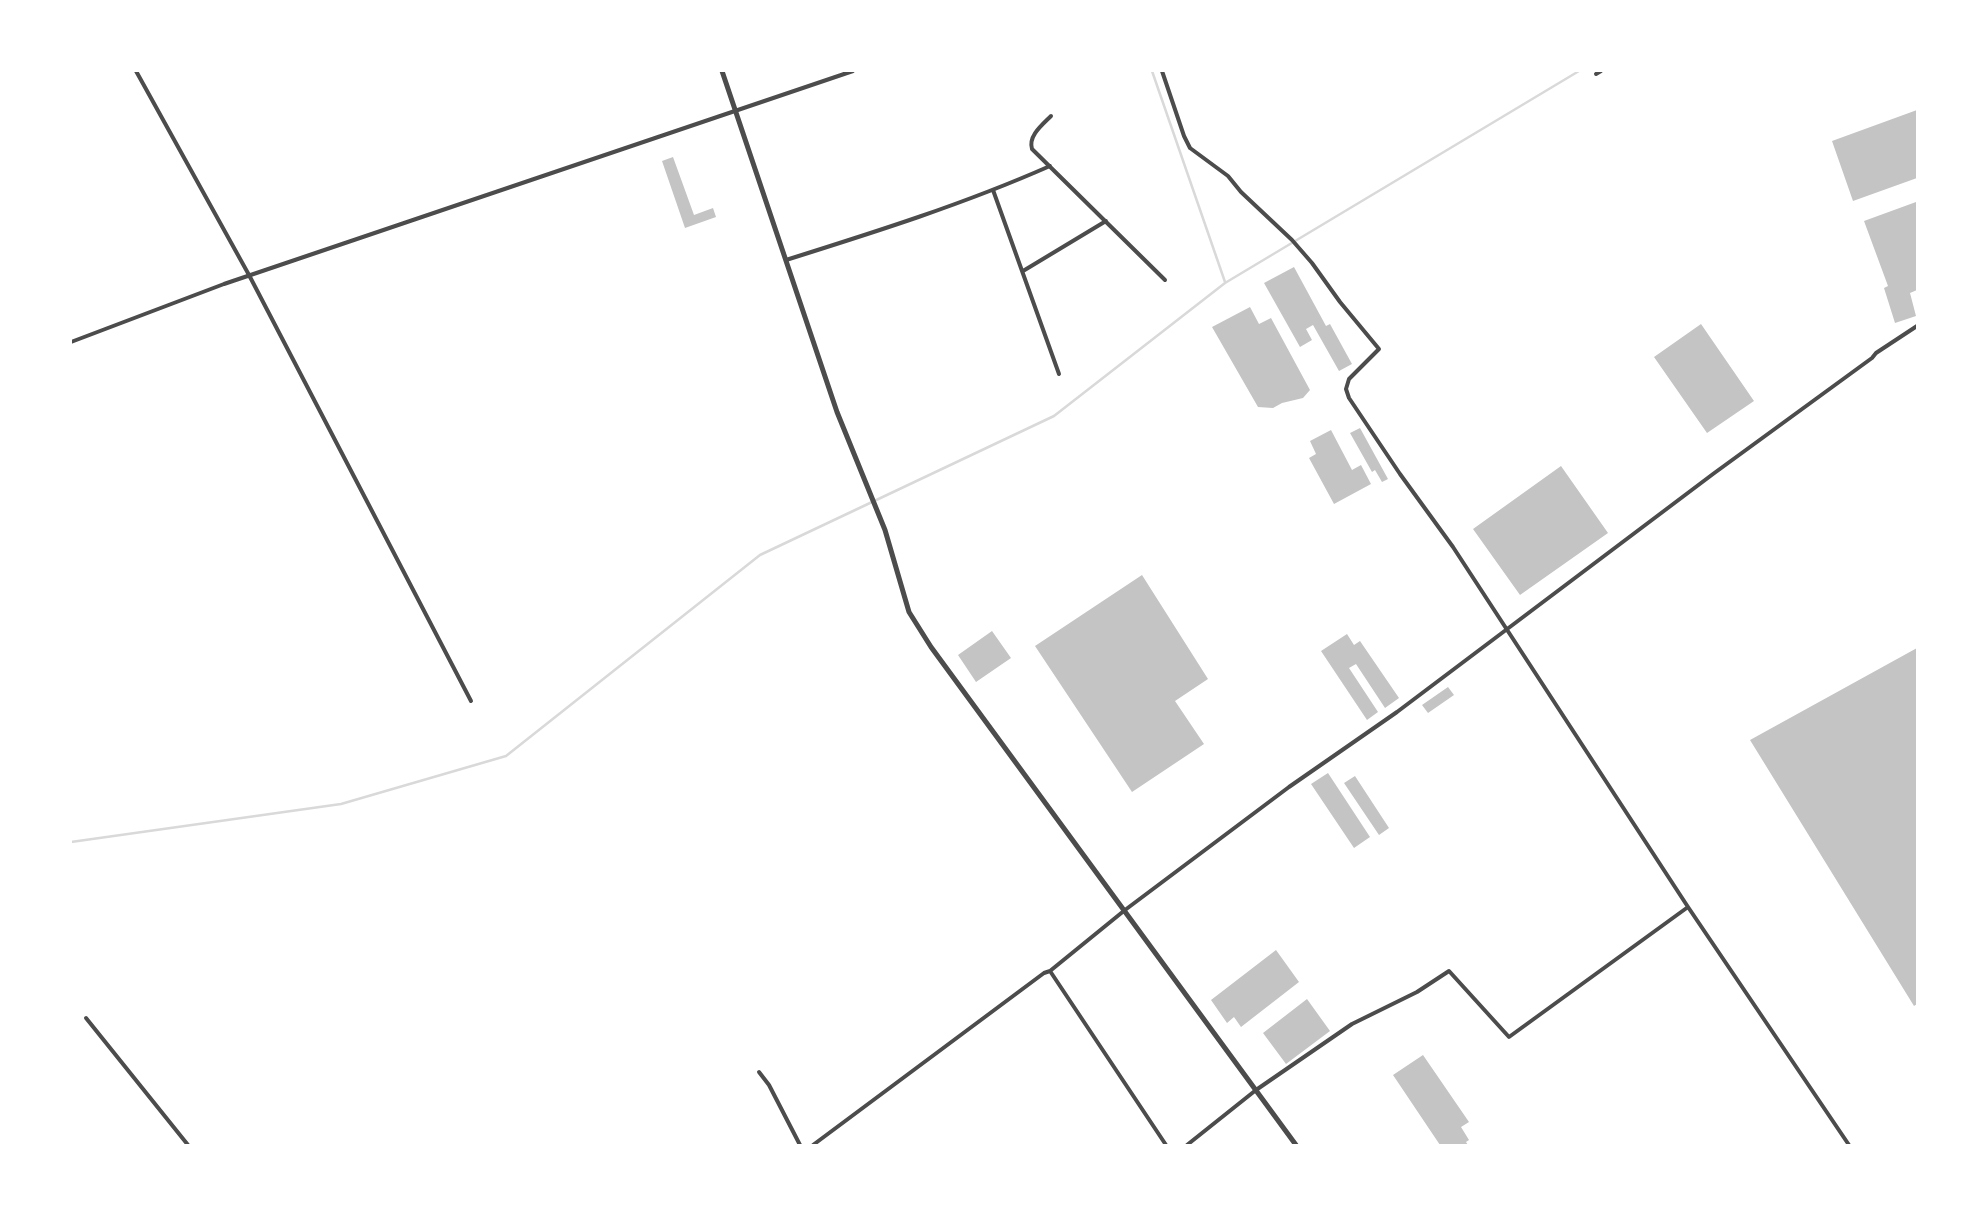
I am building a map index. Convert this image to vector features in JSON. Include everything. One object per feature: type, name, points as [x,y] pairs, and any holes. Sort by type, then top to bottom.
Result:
[{"type":"street","points":[[136,71],[249,275],[471,701]]},
{"type":"street","points":[[722,71],[837,412],[885,530],[909,612],[931,647],[1296,1145]]},
{"type":"street","points":[[71,342],[249,275],[853,71]]},
{"type":"street","points":[[1162,71],[1184,136],[1190,148],[1228,176],[1248,199],[1292,240],[1379,349],[1349,379],[1346,389],[1349,398],[1453,548],[1688,907],[1849,1145]]},
{"type":"street","points":[[1596,74],[1601,71]]},
{"type":"street","points":[[1051,116],[1032,138],[1030,143],[1032,149],[1165,280]]},
{"type":"street","points":[[786,260],[877,231],[994,190],[1050,166]]},
{"type":"street","points":[[994,190],[1059,374]]},
{"type":"street","points":[[1023,271],[1106,221]]},
{"type":"street","points":[[813,1145],[1028,985],[1050,971],[1124,910],[1290,787],[1397,712],[1505,629],[1872,358],[1876,353],[1917,326]]},
{"type":"street","points":[[1187,1145],[1256,1090],[1352,1024],[1417,992],[1449,971],[1508,1037],[1688,907]]},
{"type":"street","points":[[1050,971],[1166,1145]]},
{"type":"street","points":[[86,1018],[188,1145]]},
{"type":"street","points":[[759,1072],[769,1084],[800,1145]]},
{"type":"building","points":[[1917,110],[1917,178],[1853,201],[1832,141]]},
{"type":"building","points":[[673,157],[694,215],[713,208],[716,217],[685,228],[662,161]]},
{"type":"building","points":[[1916,202],[1917,290],[1910,293],[1916,316],[1895,323],[1884,288],[1888,286],[1864,221]]},
{"type":"building","points":[[1294,267],[1326,326],[1330,324],[1352,364],[1339,371],[1313,325],[1306,329],[1312,340],[1300,347],[1264,283]]},
{"type":"building","points":[[1250,307],[1259,324],[1271,318],[1310,390],[1303,398],[1282,403],[1273,408],[1258,407],[1212,327]]},
{"type":"building","points":[[1701,324],[1754,401],[1707,433],[1654,357]]},
{"type":"building","points":[[1360,428],[1388,479],[1382,482],[1375,470],[1372,472],[1350,433]]},
{"type":"building","points":[[1331,430],[1352,470],[1361,465],[1371,484],[1334,504],[1309,458],[1316,454],[1310,441]]},
{"type":"building","points":[[1561,466],[1608,533],[1520,595],[1473,529]]},
{"type":"building","points":[[1142,575],[1208,679],[1175,701],[1204,744],[1132,792],[1035,646]]},
{"type":"building","points":[[992,631],[1011,658],[976,682],[958,655]]},
{"type":"building","points":[[1347,634],[1354,645],[1360,641],[1399,698],[1385,708],[1356,664],[1349,668],[1378,712],[1367,720],[1321,651]]},
{"type":"building","points":[[1917,648],[1917,1004],[1914,1006],[1750,740]]},
{"type":"building","points":[[1448,687],[1454,695],[1428,713],[1422,705]]},
{"type":"building","points":[[1328,773],[1370,837],[1354,848],[1311,784]]},
{"type":"building","points":[[1355,776],[1389,828],[1379,835],[1344,783]]},
{"type":"building","points":[[1276,950],[1299,982],[1241,1027],[1234,1017],[1227,1023],[1211,1000]]},
{"type":"building","points":[[1307,999],[1330,1031],[1286,1064],[1263,1033]]},
{"type":"building","points":[[1423,1055],[1469,1122],[1461,1127],[1469,1140],[1466,1142],[1468,1145],[1440,1145],[1393,1075]]},
{"type":"waterway","points":[[1152,71],[1225,282]]},
{"type":"waterway","points":[[71,842],[341,804],[506,756],[760,555],[1054,416],[1225,283],[1579,71]]}]
